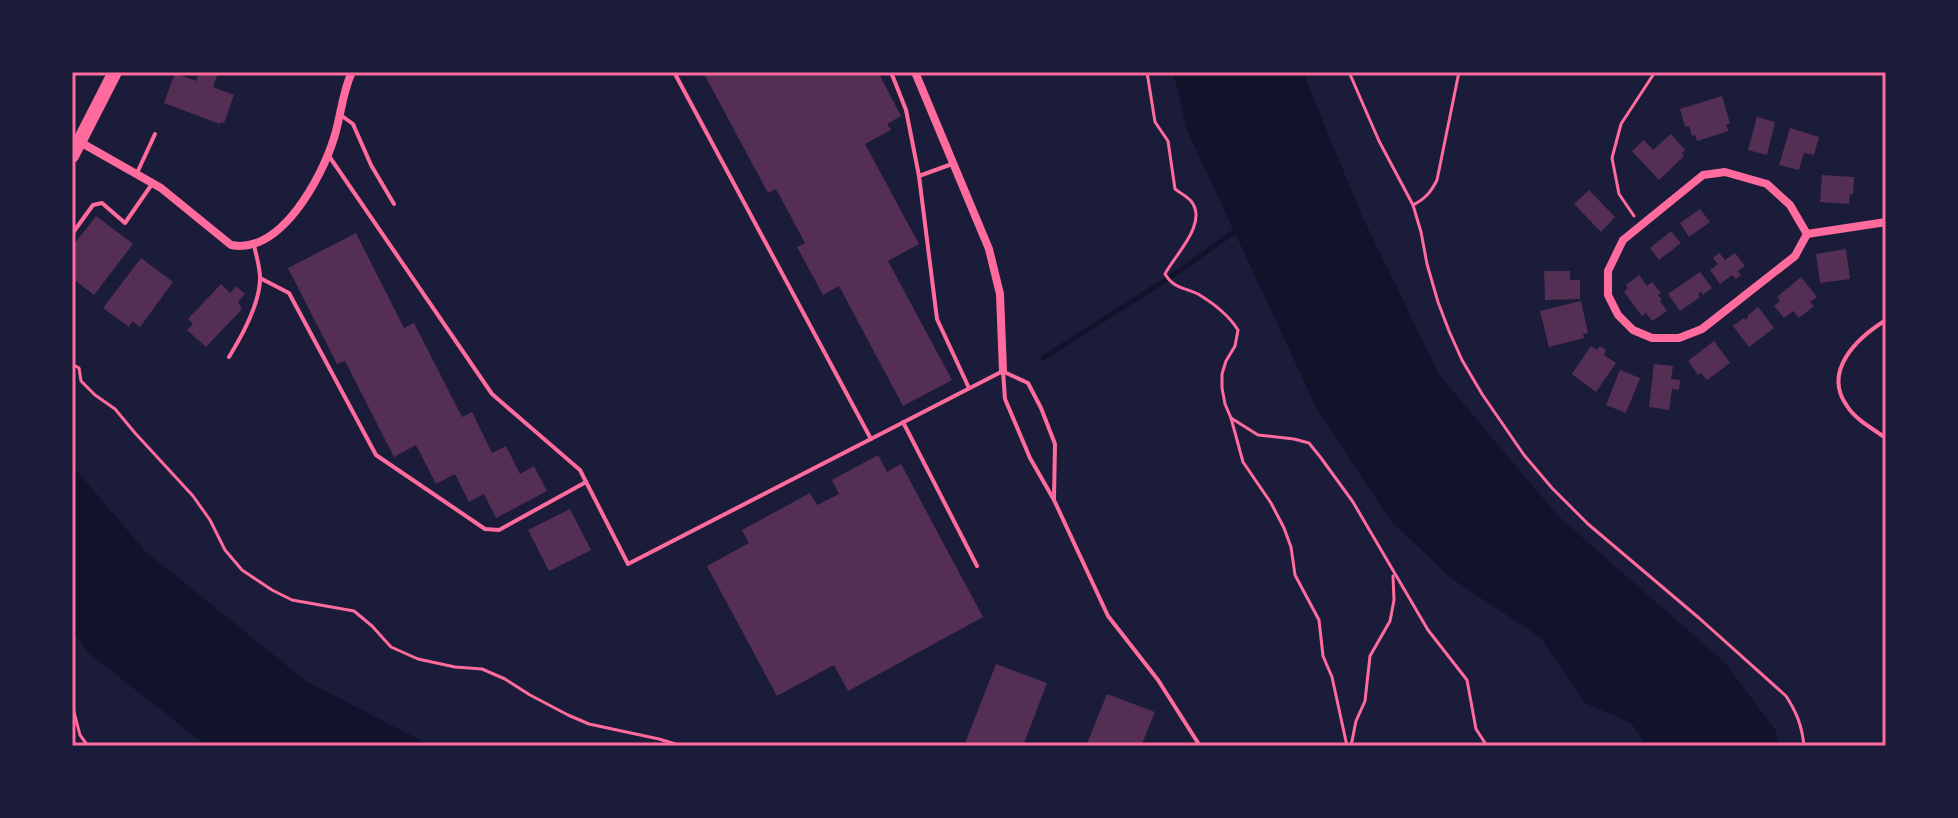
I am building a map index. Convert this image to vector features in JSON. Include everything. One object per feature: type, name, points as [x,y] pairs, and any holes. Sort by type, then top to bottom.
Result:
[{"type":"highway","points":[[76,149],[115,72]]},
{"type":"street","points":[[76,149],[137,173],[231,245],[254,245],[277,231],[309,192],[335,137],[352,72]]},
{"type":"street","points":[[915,72],[989,249],[1000,294],[1003,371]]},
{"type":"street","points":[[1725,172],[1767,184],[1790,205],[1807,234],[1795,256],[1702,329],[1679,338],[1652,338],[1633,330],[1618,315],[1608,295],[1608,271],[1623,240],[1703,175],[1725,172]]},
{"type":"street","points":[[1807,234],[1886,222]]},
{"type":"lane","points":[[674,72],[871,439]]},
{"type":"lane","points":[[891,72],[906,110],[919,176],[937,319],[969,388]]},
{"type":"lane","points":[[340,114],[353,124],[371,165],[394,204]]},
{"type":"lane","points":[[137,173],[155,134]]},
{"type":"lane","points":[[328,154],[492,394],[580,470],[628,564],[1003,371]]},
{"type":"lane","points":[[919,176],[954,164]]},
{"type":"lane","points":[[72,234],[93,205],[102,203],[125,223],[153,183]]},
{"type":"lane","points":[[229,357],[245,331],[260,278],[254,245]]},
{"type":"lane","points":[[260,278],[289,293],[376,455],[485,529],[499,530],[586,482]]},
{"type":"lane","points":[[1886,320],[1844,359],[1837,385],[1847,407],[1886,438]]},
{"type":"lane","points":[[1003,371],[1028,383],[1041,408],[1055,444],[1054,500]]},
{"type":"lane","points":[[1003,371],[1005,399],[1030,458],[1054,500],[1108,616],[1158,680],[1200,746]]},
{"type":"lane","points":[[903,422],[977,566]]},
{"type":"path","points":[[1147,72],[1155,122],[1168,141],[1175,189],[1192,202],[1195,212],[1194,227],[1184,248],[1172,259],[1165,274],[1170,284],[1197,293],[1231,318],[1238,330],[1235,346],[1222,374],[1225,404],[1243,462],[1284,528],[1291,547],[1295,575],[1319,620],[1323,656],[1332,677],[1349,746]]},
{"type":"path","points":[[1349,72],[1379,141],[1413,205],[1438,302],[1462,360],[1482,394],[1524,455],[1588,524],[1786,696],[1801,725],[1804,746]]},
{"type":"path","points":[[1413,205],[1424,199],[1437,180],[1459,72]]},
{"type":"path","points":[[1640,226],[1619,194],[1612,158],[1621,124],[1655,72]]},
{"type":"path","points":[[72,364],[79,368],[81,381],[115,409],[193,496],[225,550],[242,570],[272,590],[292,600],[354,611],[391,647],[418,659],[482,669],[589,724],[682,746]]},
{"type":"path","points":[[1231,418],[1258,435],[1309,443],[1353,502],[1428,630],[1467,680],[1476,729],[1487,746]]},
{"type":"path","points":[[1349,746],[1365,701],[1370,656],[1390,621],[1394,600],[1393,573]]},
{"type":"path","points":[[72,704],[80,735],[88,746]]},
{"type":"shaded area","points":[[1173,72],[1303,72],[1361,214],[1440,376],[1558,516],[1725,663],[1776,731],[1779,746],[1647,746],[1631,723],[1585,703],[1540,637],[1452,579],[1391,521],[1318,411],[1187,130]]},
{"type":"shaded area","points":[[72,465],[144,550],[307,682],[432,746],[207,746],[90,654],[72,631]]},
{"type":"building","points":[[199,72],[218,73],[213,87],[234,95],[224,123],[164,103],[175,73],[196,81]]},
{"type":"building","points":[[703,72],[878,72],[901,116],[887,124],[891,130],[865,144],[919,244],[888,261],[952,380],[903,406],[839,286],[823,295],[797,247],[805,243],[776,189],[768,193]]},
{"type":"building","points":[[1722,96],[1730,123],[1726,125],[1729,131],[1697,141],[1689,126],[1685,127],[1680,109]]},
{"type":"building","points":[[1757,117],[1775,122],[1767,155],[1748,150]]},
{"type":"building","points":[[1790,128],[1819,137],[1814,155],[1804,153],[1799,170],[1779,165]]},
{"type":"building","points":[[1671,134],[1685,150],[1682,153],[1684,156],[1659,180],[1632,151],[1644,140],[1653,150]]},
{"type":"building","points":[[1822,175],[1854,177],[1849,204],[1820,202]]},
{"type":"building","points":[[1589,190],[1615,217],[1601,232],[1574,204]]},
{"type":"building","points":[[1700,209],[1710,222],[1689,237],[1680,223]]},
{"type":"building","points":[[96,216],[133,244],[94,295],[72,278],[72,247]]},
{"type":"building","points":[[1671,231],[1681,243],[1659,260],[1650,248]]},
{"type":"building","points":[[356,233],[404,328],[414,323],[462,417],[472,412],[492,453],[506,446],[520,474],[534,466],[547,491],[496,518],[484,494],[469,502],[455,474],[436,484],[416,445],[394,457],[345,361],[337,364],[288,268]]},
{"type":"building","points":[[1846,249],[1850,279],[1820,283],[1816,254]]},
{"type":"building","points":[[1719,253],[1725,260],[1735,253],[1745,266],[1738,271],[1741,275],[1736,279],[1732,275],[1720,284],[1710,270],[1718,264],[1713,258]]},
{"type":"building","points":[[141,258],[173,282],[140,327],[132,321],[129,327],[103,308]]},
{"type":"building","points":[[1544,271],[1570,271],[1570,280],[1580,280],[1580,299],[1545,300]]},
{"type":"building","points":[[1700,272],[1712,288],[1703,295],[1701,292],[1698,294],[1700,297],[1680,311],[1668,294]]},
{"type":"building","points":[[1639,275],[1647,286],[1652,282],[1661,293],[1658,295],[1660,301],[1667,311],[1652,321],[1646,313],[1642,316],[1624,292],[1628,288],[1626,285]]},
{"type":"building","points":[[1801,277],[1817,297],[1810,302],[1814,306],[1799,318],[1793,311],[1784,318],[1774,306],[1780,301],[1777,297]]},
{"type":"building","points":[[221,284],[230,293],[236,286],[245,294],[238,302],[242,309],[206,347],[187,330],[193,324],[188,319]]},
{"type":"building","points":[[1581,301],[1588,333],[1583,334],[1584,338],[1549,347],[1540,311]]},
{"type":"building","points":[[1758,307],[1774,328],[1749,347],[1733,326],[1748,318]]},
{"type":"building","points":[[1714,341],[1730,363],[1707,380],[1701,373],[1698,375],[1688,361]]},
{"type":"building","points":[[1591,346],[1606,350],[1604,355],[1616,363],[1596,392],[1572,374]]},
{"type":"building","points":[[1654,364],[1673,366],[1671,379],[1680,380],[1679,390],[1672,389],[1669,410],[1649,407]]},
{"type":"building","points":[[1620,370],[1640,378],[1626,413],[1606,405]]},
{"type":"building","points":[[878,455],[887,472],[901,464],[983,617],[848,691],[834,665],[777,696],[707,566],[749,543],[742,530],[810,493],[817,505],[839,494],[832,480]]},
{"type":"building","points":[[570,509],[591,550],[549,571],[528,530]]},
{"type":"building","points":[[996,664],[1047,683],[1023,746],[964,746]]},
{"type":"building","points":[[1107,694],[1155,712],[1141,746],[1086,746]]},
{"type":"waterway","points":[[1043,358],[1178,272],[1234,232]]}]
